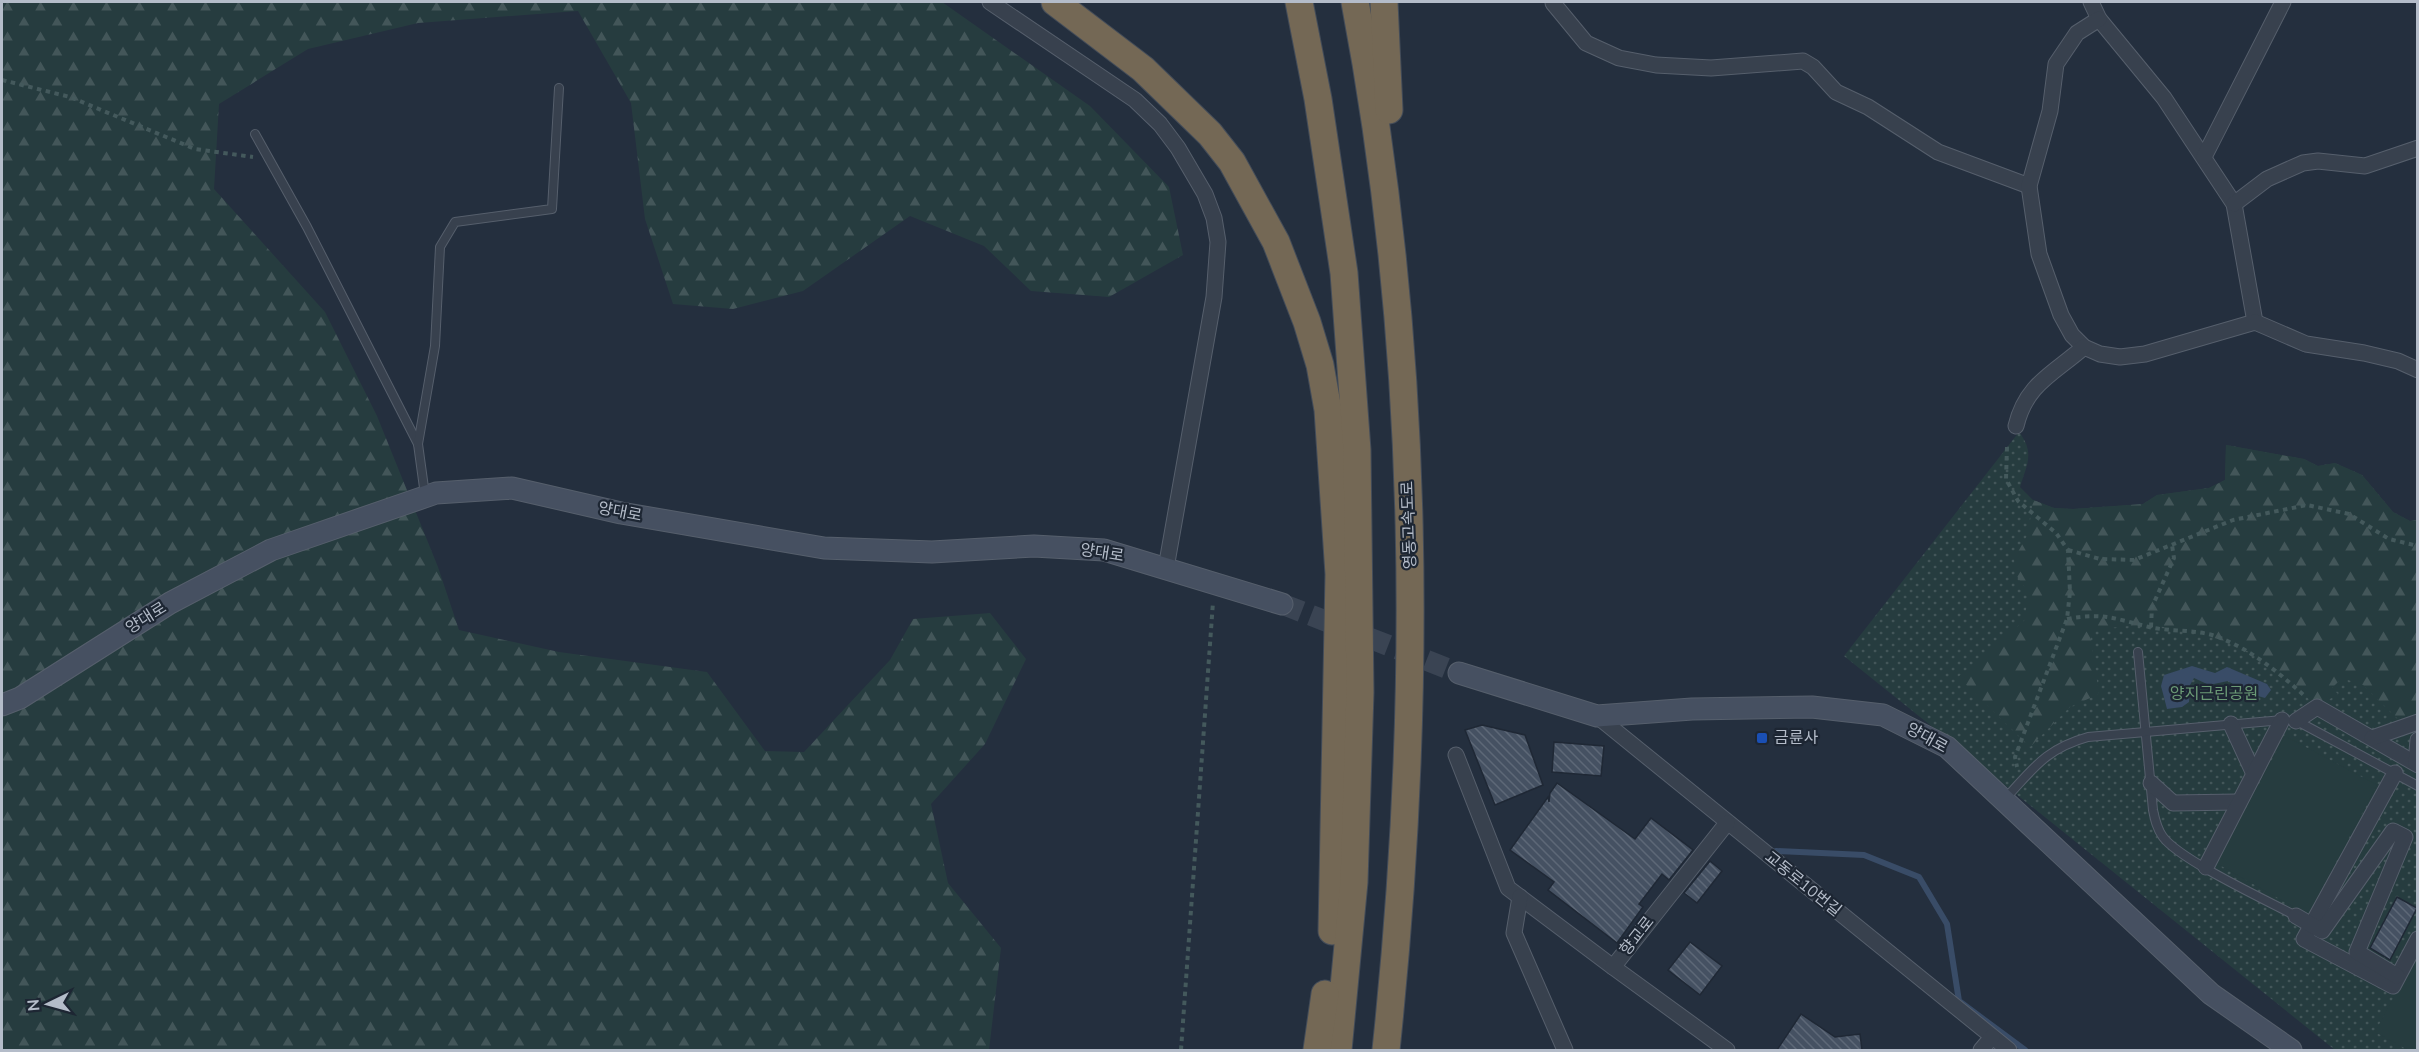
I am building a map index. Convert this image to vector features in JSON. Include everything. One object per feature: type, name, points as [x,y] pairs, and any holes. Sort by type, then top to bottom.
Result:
[{"type":"highway","points":[[1055,2],[1143,69],[1210,134],[1232,162],[1276,242],[1314,344],[1328,410],[1339,574],[1332,931]]},
{"type":"highway","points":[[1299,2],[1318,99],[1344,273],[1357,450],[1360,692],[1354,882],[1338,1050]]},
{"type":"highway","name":"영동고속도로","points":[[1355,2],[1383,158],[1402,369],[1412,636],[1406,803],[1397,940],[1386,1050]]},
{"type":"highway","points":[[1384,2],[1402,369]]},
{"type":"highway","points":[[1317,1050],[1360,692]]},
{"type":"street","points":[[990,2],[1136,100],[1160,124],[1178,148],[1204,194],[1214,218],[1218,242],[1214,297],[1166,568]]},
{"type":"street","points":[[2091,2],[2099,19],[2164,98],[2234,204],[2255,322]]},
{"type":"street","points":[[2204,157],[2283,2]]},
{"type":"street","points":[[1553,3],[1586,43],[1618,58],[1656,65],[1711,68],[1803,61],[1813,66],[1836,92],[1868,107],[1938,152],[2029,186]]},
{"type":"street","points":[[2099,19],[2077,33],[2056,64],[2050,111],[2029,186],[2039,254],[2061,315],[2072,335],[2084,347],[2100,354],[2120,357],[2145,354],[2255,322],[2306,344],[2375,356],[2418,370]]},
{"type":"street","points":[[2234,204],[2267,178],[2303,163],[2318,161],[2365,166],[2418,148]]},
{"type":"street","points":[[2016,426],[2020,408],[2040,380],[2084,347]]},
{"type":"street","name":"양대로","points":[[2,705],[20,698],[170,603],[271,550],[436,493],[512,488],[621,513],[824,548],[932,552],[1034,546],[1104,550],[1282,604]]},
{"type":"street","name":"양대로","points":[[1459,673],[1597,716],[1692,709],[1812,707],[1883,715],[1947,747],[2070,859],[2211,994],[2291,1050]]},
{"type":"street","points":[[2206,867],[2238,802],[2289,720],[2317,707],[2417,764],[2418,740]]},
{"type":"street","name":"교동로10번길","points":[[1597,716],[2009,1050]]},
{"type":"street","points":[[2372,738],[2418,722]]},
{"type":"street","points":[[2231,724],[2254,774]]},
{"type":"street","points":[[1456,754],[1508,888],[1613,967]]},
{"type":"street","points":[[2395,773],[2304,939],[2392,986],[2418,939]]},
{"type":"street","points":[[2151,783],[2173,803],[2238,802]]},
{"type":"street","name":"향교로","points":[[1727,823],[1613,967],[1727,1050]]},
{"type":"street","points":[[2296,916],[2322,931],[2393,831],[2405,837],[2357,952],[2397,976]]},
{"type":"street","points":[[1520,897],[1514,933],[1565,1050]]},
{"type":"street","points":[[1981,1050],[1992,1037]]},
{"type":"lane","points":[[425,497],[418,444],[435,346],[440,247],[455,222],[552,209],[560,88]]},
{"type":"lane","points":[[255,134],[418,444]]},
{"type":"lane","points":[[2138,652],[2156,824],[2163,838],[2206,867],[2296,916]]},
{"type":"lane","points":[[2003,800],[2043,759],[2062,744],[2088,737],[2289,720],[2418,786]]},
{"type":"path","points":[[2,80],[69,97],[195,149],[269,159]]},
{"type":"path","points":[[2007,447],[2006,479],[2018,501],[2056,533],[2068,550],[2070,592],[2067,619],[2015,757],[2020,782]]},
{"type":"path","points":[[2068,550],[2100,559],[2134,560],[2233,520],[2307,505],[2349,514],[2389,539],[2418,546]]},
{"type":"path","points":[[2151,627],[2152,607],[2175,558],[2172,545]]},
{"type":"path","points":[[1181,1050],[1215,583]]},
{"type":"path","points":[[2067,619],[2087,615],[2116,617],[2151,627],[2217,637],[2271,666],[2317,707]]},
{"type":"green space","points":[[2,2],[942,2],[1090,106],[1169,187],[1183,255],[1109,297],[1031,291],[984,246],[910,216],[803,291],[733,309],[673,304],[645,219],[631,103],[578,11],[418,23],[308,49],[219,104],[214,189],[325,312],[377,416],[438,567],[459,630],[559,652],[707,672],[765,751],[804,752],[890,660],[913,619],[990,613],[1026,659],[985,744],[931,804],[948,883],[1001,948],[989,1050],[2,1050]]},
{"type":"green space","name":"양지근린공원","points":[[2019,432],[2027,446],[2028,453],[2020,487],[2033,500],[2054,508],[2073,509],[2143,504],[2157,495],[2209,488],[2225,480],[2226,445],[2304,459],[2318,466],[2335,463],[2362,475],[2393,512],[2410,521],[2417,520],[2417,1050],[2335,1050],[1844,656]]},
{"type":"green space","points":[[2226,445],[2304,459],[2318,466],[2335,463],[2362,475],[2393,512],[2410,521],[2417,520],[2417,722],[2405,726],[2363,685],[2342,678],[2332,688],[2338,694],[2317,707],[2272,666],[2231,644],[2184,630],[2135,626],[2090,633],[2099,694],[2070,707],[2030,747],[1958,677],[2024,621],[2029,593],[2016,575],[2014,559],[2028,534],[2033,500],[2054,508],[2073,509],[2143,504],[2157,495],[2209,488],[2225,480]]},
{"type":"green space","points":[[2285,736],[2377,785],[2308,915],[2216,863]]},
{"type":"green space","points":[[2417,954],[2417,1050],[2408,1050],[2375,1032]]},
{"type":"water","points":[[2192,666],[2215,673],[2227,667],[2267,684],[2271,690],[2265,698],[2247,693],[2228,681],[2209,685],[2194,678],[2190,685],[2189,702],[2182,707],[2167,709],[2161,686],[2164,675]]},
{"type":"building","points":[[1482,725],[1525,735],[1543,785],[1495,805],[1465,730]]},
{"type":"building","points":[[1554,742],[1604,746],[1601,776],[1552,772]]},
{"type":"building","points":[[1557,783],[1635,839],[1651,818],[1693,850],[1669,880],[1662,874],[1639,904],[1643,907],[1617,943],[1548,890],[1554,882],[1510,850],[1548,797],[1549,802],[1550,793]]},
{"type":"building","points":[[1710,861],[1722,871],[1697,903],[1684,893]]},
{"type":"building","points":[[2397,897],[2417,908],[2390,960],[2370,948]]},
{"type":"building","points":[[1690,942],[1722,966],[1700,995],[1668,970]]},
{"type":"building","points":[[1801,1014],[1835,1037],[1860,1034],[1862,1050],[1777,1050]]},
{"type":"waterway","points":[[1776,851],[1864,855],[1919,877],[1947,924],[1959,1001],[2025,1050]]},
{"type":"tunnel","points":[[1282,604],[1459,673]]},
{"type":"place","name":"금륜사","points":[[1762,738]]}]
